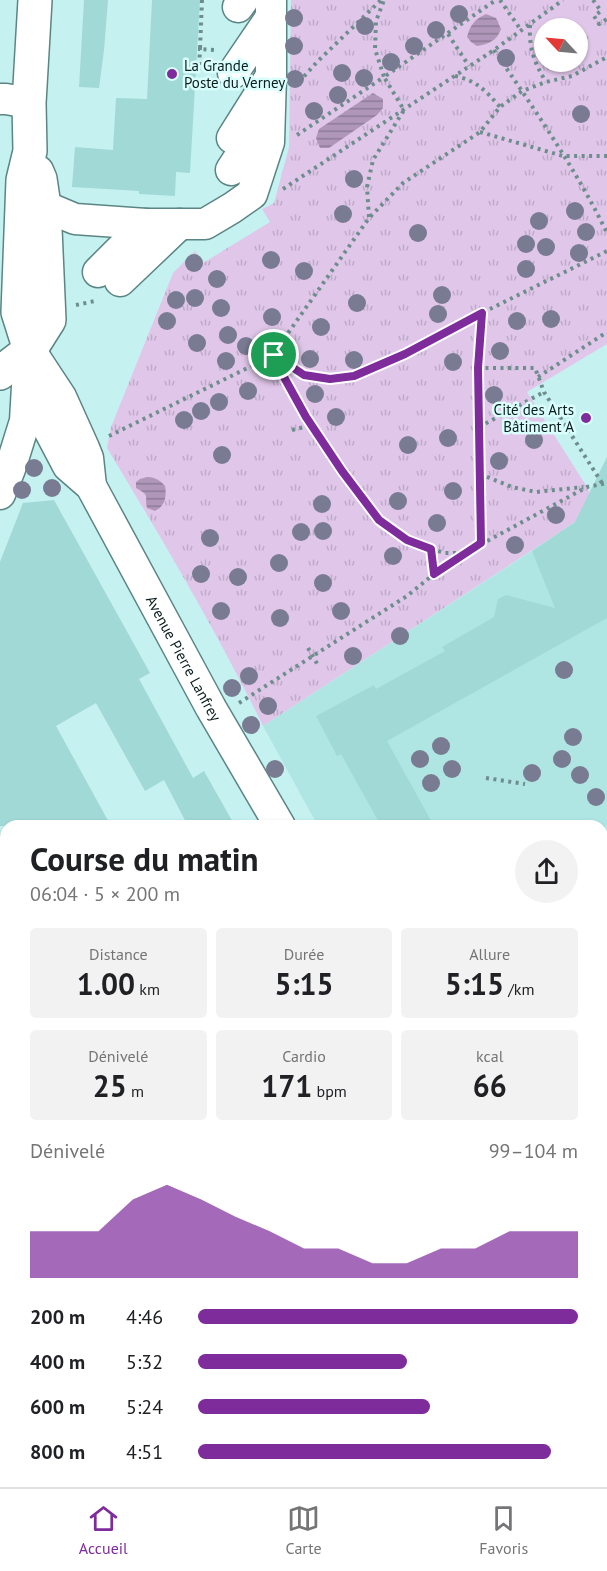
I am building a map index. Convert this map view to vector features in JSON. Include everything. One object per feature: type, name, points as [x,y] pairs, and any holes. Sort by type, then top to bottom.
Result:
[{"type":"main road","points":[[0,373],[30,350],[49,320],[44,206],[40,179],[15,101],[35,0]]},
{"type":"main road","points":[[30,151],[23,180],[18,312],[30,350]]},
{"type":"street","points":[[231,170],[271,109],[285,80],[259,12]]},
{"type":"street","points":[[225,44],[259,12]]},
{"type":"street","points":[[233,73],[259,12]]},
{"type":"street","points":[[232,106],[259,12]]},
{"type":"street","points":[[232,138],[285,80]]},
{"type":"street","points":[[146,224],[109,277],[192,224],[232,208],[252,194],[269,142],[271,109]]},
{"type":"street","points":[[44,206],[75,219],[146,224],[192,224]]},
{"type":"street","points":[[160,270],[192,224]]},
{"type":"street","points":[[0,494],[25,421],[30,350]]},
{"type":"street","name":"Avenue Pierre Lanfrey","points":[[30,350],[38,409],[68,466],[91,486],[217,719],[276,820]]},
{"type":"path","points":[[199,70],[202,0]]},
{"type":"path","points":[[383,0],[376,21],[375,49],[384,77],[404,110]]},
{"type":"path","points":[[285,80],[324,55],[383,0]]},
{"type":"path","points":[[295,137],[498,0],[521,30]]},
{"type":"path","points":[[274,196],[494,50],[564,0]]},
{"type":"path","points":[[593,0],[601,11],[594,16],[599,24],[605,20]]},
{"type":"path","points":[[530,24],[530,49],[546,82]]},
{"type":"path","points":[[448,34],[469,66]]},
{"type":"path","points":[[199,49],[225,44]]},
{"type":"path","points":[[494,50],[563,156],[607,233]]},
{"type":"path","points":[[108,437],[274,355],[369,218],[403,183],[480,132],[500,107],[522,91],[572,76],[607,57]]},
{"type":"path","points":[[454,76],[474,82],[500,107]]},
{"type":"path","points":[[369,218],[368,187],[374,160],[404,110]]},
{"type":"path","points":[[480,132],[563,156],[607,156]]},
{"type":"path","points":[[274,355],[304,375],[330,379],[354,376],[405,354],[607,251]]},
{"type":"path","points":[[481,543],[478,368],[482,313]]},
{"type":"path","points":[[538,377],[607,332]]},
{"type":"path","points":[[274,355],[298,403],[342,471],[379,520],[407,540],[445,554],[465,553]]},
{"type":"path","points":[[478,368],[535,368],[544,392],[604,484],[536,492],[512,487],[480,474]]},
{"type":"path","points":[[479,427],[544,392]]},
{"type":"path","points":[[292,430],[313,425]]},
{"type":"path","points":[[217,719],[406,596],[465,553],[587,487]]},
{"type":"path","points":[[431,549],[434,574]]},
{"type":"path","points":[[308,648],[319,667]]},
{"type":"path","points":[[486,778],[525,784]]},
{"type":"shaded area","points":[[486,14],[496,18],[501,29],[492,41],[477,46],[467,37],[473,23]]},
{"type":"shaded area","points":[[373,93],[383,99],[383,108],[377,115],[329,148],[320,148],[316,138],[319,129]]},
{"type":"shaded area","points":[[147,477],[157,479],[165,486],[164,500],[155,511],[147,508],[145,494],[136,488],[136,482]]},
{"type":"shaded area","points":[[607,502],[607,820],[315,820],[263,726]]},
{"type":"green space","points":[[291,0],[607,0],[607,344],[527,392],[587,487],[596,507],[263,726],[207,620],[107,448],[111,427],[173,273],[195,251],[203,263],[270,222],[262,209],[274,203],[289,147]]},
{"type":"building","points":[[84,0],[108,0],[99,88],[79,87]]},
{"type":"building","name":"La Grande Poste du Verney","points":[[152,0],[200,0],[190,173],[176,172],[175,196],[139,194],[139,191],[72,187],[75,147],[113,150],[116,98],[147,99]]},
{"type":"building","points":[[607,457],[607,618],[387,741],[431,820],[378,820],[341,754],[337,756],[316,716],[374,685],[376,689],[445,651],[442,647],[494,617],[498,599],[506,595],[555,608],[532,551],[575,522]]},
{"type":"building","points":[[54,500],[150,673],[139,679],[193,778],[204,771],[232,820],[185,820],[164,780],[145,791],[96,703],[56,726],[108,820],[0,820],[0,562],[23,503]]},
{"type":"place","name":"La Grande Poste du Verney","points":[[172,74]]},
{"type":"place","name":"Cité des Arts Bâtiment A","points":[[586,418]]},
{"type":"route","points":[[482,313],[478,368],[481,543],[434,574],[431,549],[407,540],[379,520],[342,471],[306,417],[274,355],[304,375],[330,379],[354,376],[405,354],[482,313]]}]
